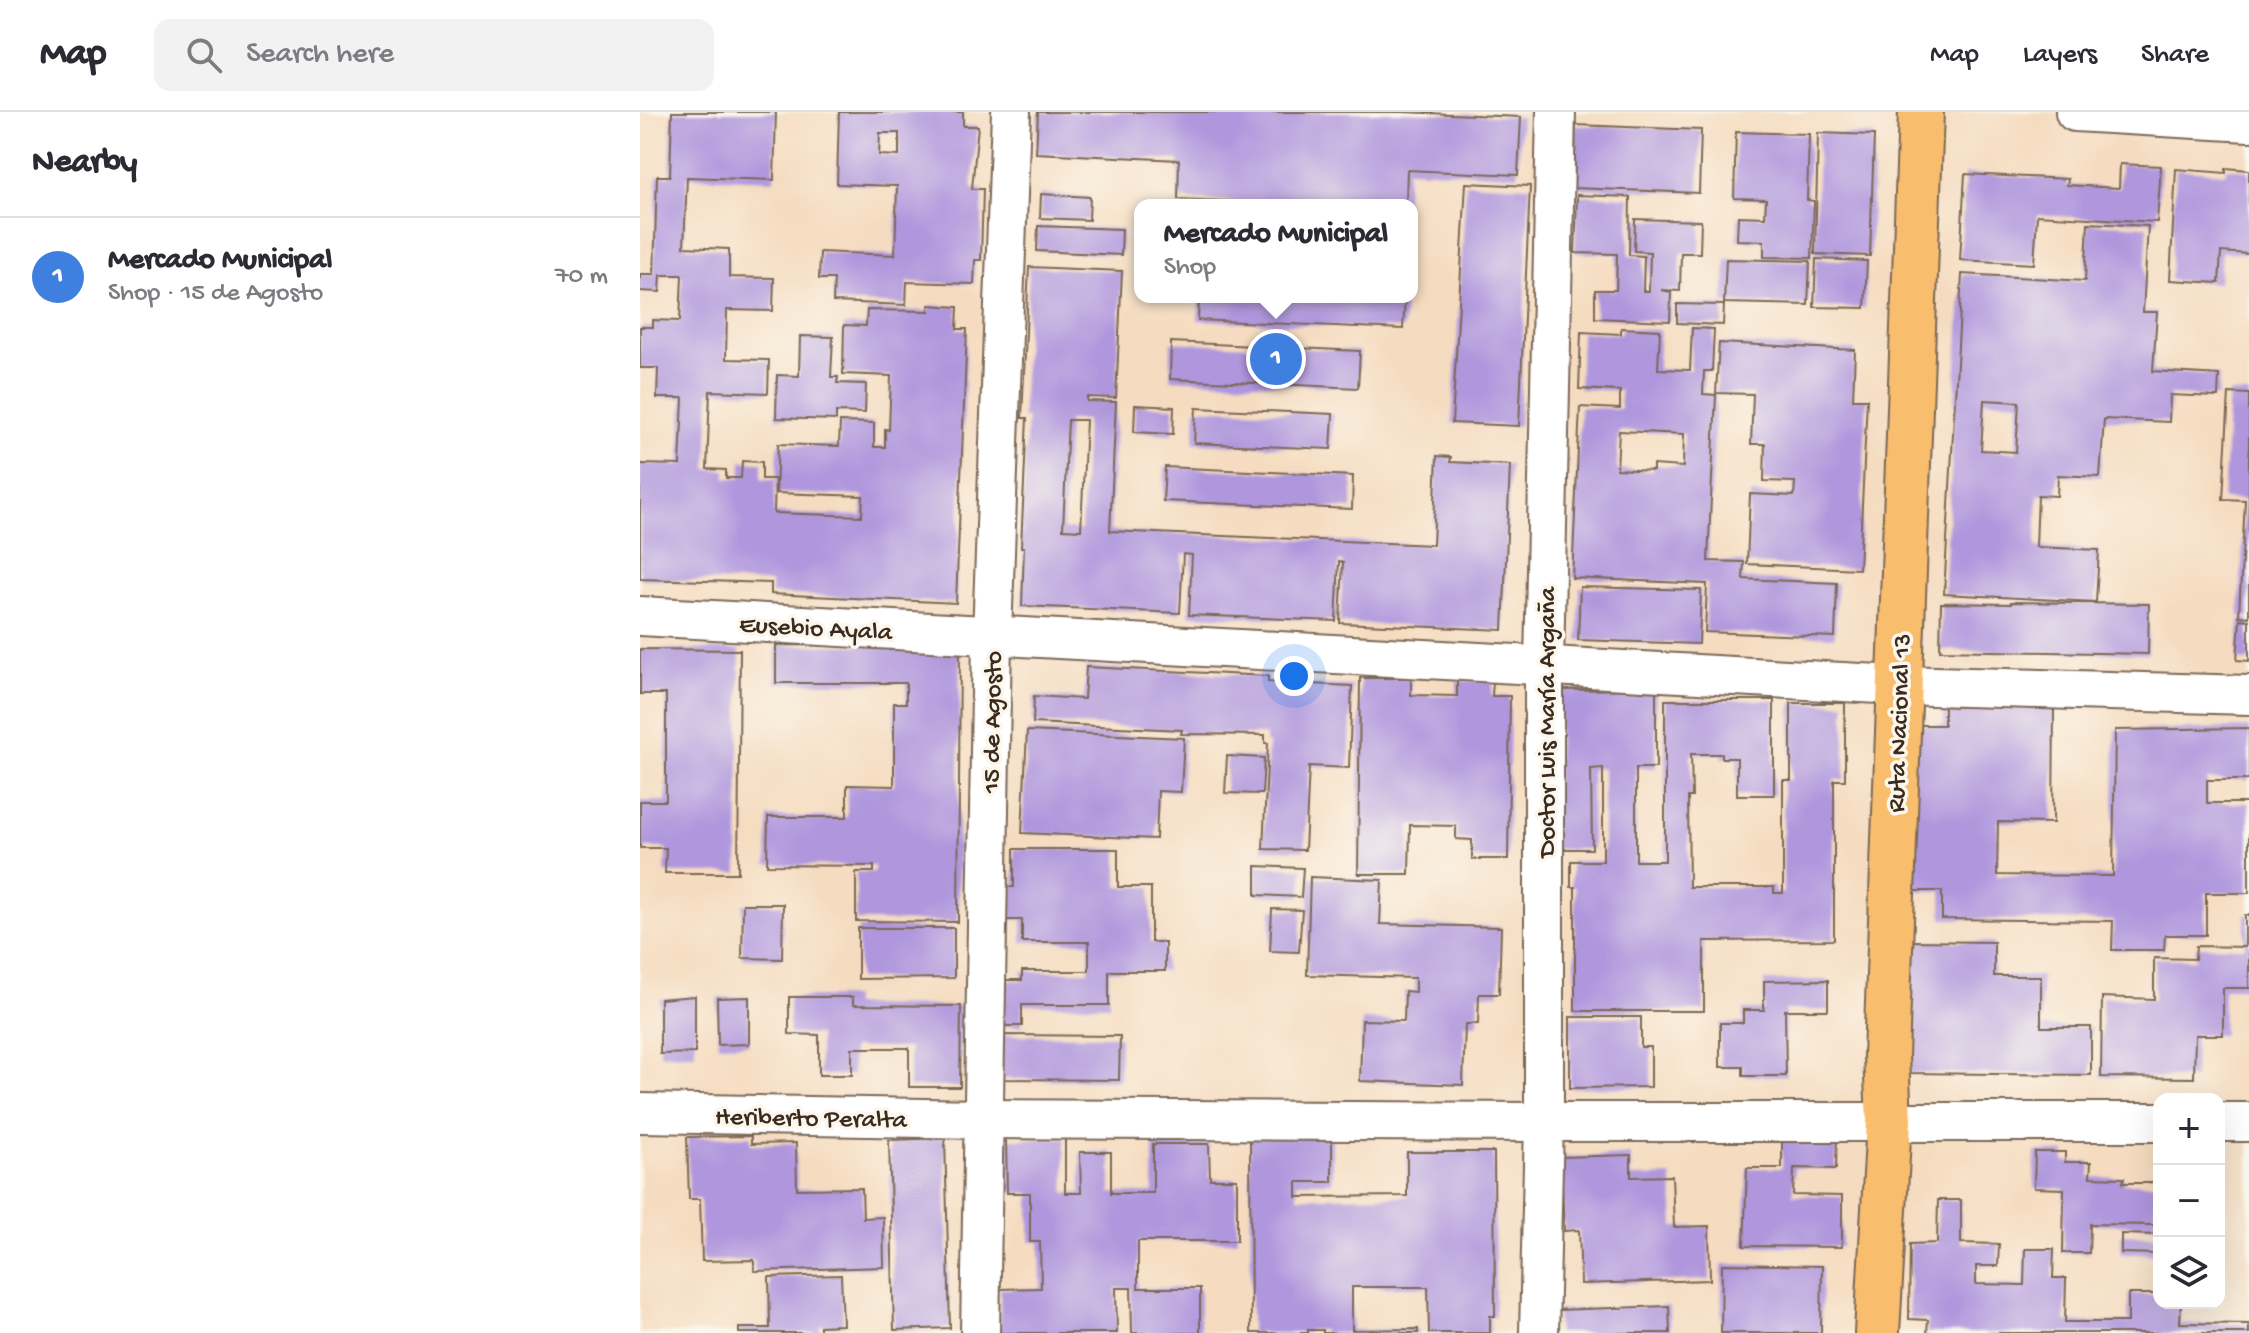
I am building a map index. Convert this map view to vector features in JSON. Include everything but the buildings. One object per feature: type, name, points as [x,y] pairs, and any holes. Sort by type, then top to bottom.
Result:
[{"type":"highway","name":"Ruta Nacional 13","points":[[1877,1333],[1889,1121],[1886,1056],[1921,112]]},
{"type":"street","name":"15 de Agosto","points":[[980,1333],[992,636],[1011,112]]},
{"type":"street","name":"Doctor Luis María Argaña","points":[[1539,1333],[1544,1122],[1544,664],[1556,112]]},
{"type":"street","points":[[2075,112],[2249,122]]},
{"type":"street","name":"Eusebio Ayala","points":[[640,616],[1898,685],[2249,695]]},
{"type":"street","name":"Heriberto Peralta","points":[[640,1113],[982,1119],[2153,1122]]},
{"type":"street","points":[[2225,1122],[2249,1122]]},
{"type":"place","name":"Mercado Municipal","points":[[1276,359]]}]
